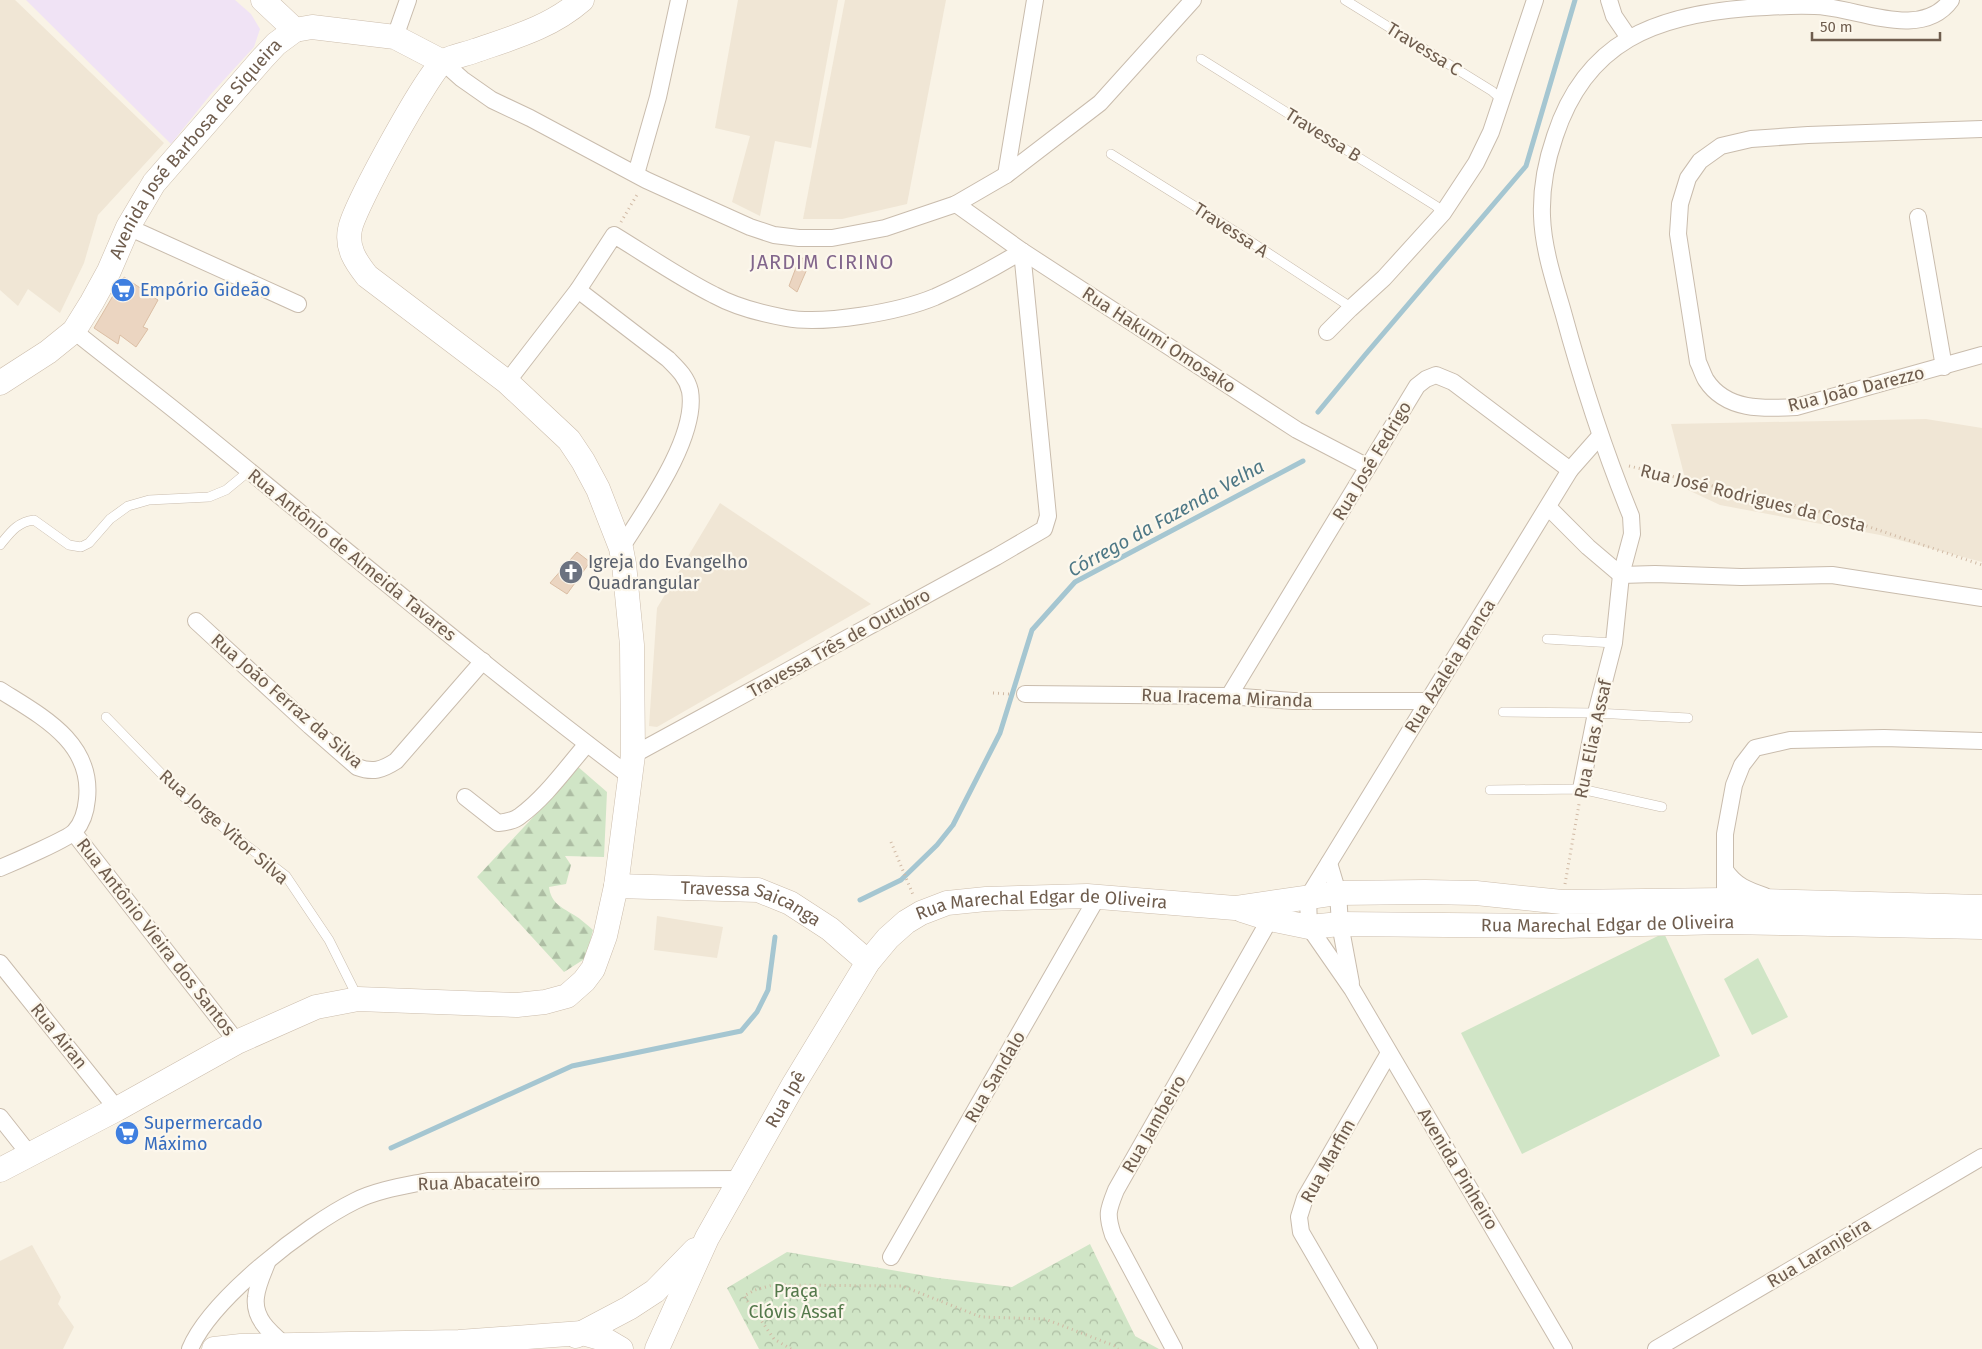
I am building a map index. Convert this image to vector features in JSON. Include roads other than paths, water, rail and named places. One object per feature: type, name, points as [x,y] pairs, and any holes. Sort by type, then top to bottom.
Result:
[{"type":"main road","points":[[263,0],[295,30]]},
{"type":"main road","points":[[0,1170],[117,1109],[237,1042],[316,1007],[358,999],[516,1005],[544,1002],[567,996],[584,981],[593,969],[604,936],[616,886],[632,766],[632,645],[621,548],[598,489],[569,440],[507,382],[367,276],[355,261],[349,247],[350,230],[357,206],[425,84],[443,62],[535,31],[566,14],[582,0]]},
{"type":"main road","name":"Avenida José Barbosa de Siqueira","points":[[0,383],[48,352],[74,331],[109,271],[128,227],[154,183],[262,59],[276,44],[295,30],[312,27],[394,37],[443,62]]},
{"type":"main road","name":"Travessa Saicanga","points":[[616,886],[758,890],[790,903],[830,929],[868,962]]},
{"type":"main road","name":"Rua Marechal Edgar de Oliveira","points":[[1272,911],[1308,897],[1338,893],[1425,892],[1476,893],[1562,902],[1724,900],[1982,907]]},
{"type":"main road","name":"Rua Marechal Edgar de Oliveira","points":[[868,962],[888,938],[906,922],[921,913],[947,903],[986,899],[1070,896],[1098,896],[1272,911],[1309,927],[1340,924],[1561,926],[1724,922],[1982,927]]},
{"type":"main road","name":"Rua Ipê","points":[[657,1349],[707,1238],[794,1084],[868,962]]},
{"type":"main road","name":"Rua Ipê","points":[[554,1349],[629,1308],[655,1291],[707,1238]]},
{"type":"main road","points":[[214,1349],[241,1346],[464,1345],[582,1333],[604,1339],[621,1349]]},
{"type":"street","points":[[394,37],[408,0]]},
{"type":"street","points":[[641,177],[679,0]]},
{"type":"street","points":[[1006,175],[1035,0]]},
{"type":"street","points":[[443,62],[462,79],[492,100],[641,177],[750,227],[774,235],[799,238],[832,238],[876,230],[956,204],[1006,175],[1100,103],[1193,0]]},
{"type":"street","points":[[1327,332],[1350,308],[1384,278],[1443,213],[1476,164],[1491,132],[1535,0]]},
{"type":"street","points":[[1608,0],[1614,16],[1629,38]]},
{"type":"street","name":"Rua José Rodrigues da Costa","points":[[1621,575],[1632,534],[1631,516],[1608,462],[1571,344],[1549,264],[1542,218],[1542,189],[1547,160],[1572,93],[1591,68],[1629,38],[1671,20],[1721,10],[1825,3],[1903,21],[1925,18],[1939,12],[1951,0]]},
{"type":"street","name":"Rua João Darezzo","points":[[1982,129],[1808,135],[1751,139],[1721,146],[1700,161],[1688,178],[1680,204],[1678,234],[1698,362],[1706,381],[1722,398],[1743,406],[1767,408],[1796,407],[1982,355]]},
{"type":"street","name":"Rua Hakumi Omosako","points":[[956,204],[1022,251],[1297,430],[1368,467]]},
{"type":"street","points":[[1918,217],[1944,367]]},
{"type":"street","points":[[128,227],[298,304]]},
{"type":"street","points":[[507,382],[578,290],[614,235],[715,296],[787,319],[811,320],[860,316],[902,308],[934,297],[1022,251]]},
{"type":"street","name":"Travessa Três de Outubro","points":[[632,766],[1044,529],[1048,516],[1022,251]]},
{"type":"street","points":[[578,290],[668,359],[681,372],[690,389],[691,406],[687,426],[676,455],[653,498],[621,548]]},
{"type":"street","name":"Rua Antônio de Almeida Tavares","points":[[74,331],[249,471],[346,552],[587,744],[632,766]]},
{"type":"street","name":"Rua José Fedrigo","points":[[1229,696],[1418,386],[1426,379],[1436,375],[1453,382],[1570,470]]},
{"type":"street","name":"Rua Azaleia Branca","points":[[1308,897],[1570,470],[1600,436]]},
{"type":"street","points":[[1548,507],[1588,547],[1621,575],[1656,574],[1741,577],[1832,575],[1982,598]]},
{"type":"street","name":"Rua Elias Assaf","points":[[1581,789],[1596,713],[1614,643],[1621,575]]},
{"type":"street","name":"Rua João Ferraz da Silva","points":[[196,621],[316,732],[357,767],[367,771],[384,768],[396,761],[483,661]]},
{"type":"street","points":[[0,690],[58,728],[74,747],[84,767],[88,788],[86,808],[74,832],[0,868]]},
{"type":"street","name":"Rua Iracema Miranda","points":[[1025,694],[1229,696],[1293,701],[1429,700]]},
{"type":"street","points":[[1724,900],[1724,834],[1734,784],[1742,765],[1755,748],[1790,740],[1884,738],[1982,741]]},
{"type":"street","points":[[465,797],[498,823],[520,817],[587,744]]},
{"type":"street","name":"Rua Antônio Vieira dos Santos","points":[[74,832],[237,1042]]},
{"type":"street","points":[[1329,863],[1338,893]]},
{"type":"street","points":[[1724,870],[1732,880],[1745,889],[1779,902]]},
{"type":"street","name":"Avenida Pinheiro","points":[[1338,893],[1340,924],[1352,989]]},
{"type":"street","name":"Rua Sandalo","points":[[891,1257],[1098,896]]},
{"type":"street","points":[[1308,897],[1309,927]]},
{"type":"street","name":"Rua Jambeiro","points":[[1174,1349],[1113,1235],[1108,1219],[1110,1206],[1116,1190],[1272,911]]},
{"type":"street","name":"Avenida Pinheiro","points":[[1309,927],[1352,989],[1564,1349]]},
{"type":"street","name":"Rua Airan","points":[[0,963],[117,1109]]},
{"type":"street","name":"Rua Marfim","points":[[1369,1349],[1301,1232],[1299,1217],[1304,1198],[1389,1053]]},
{"type":"street","points":[[0,1117],[30,1155]]},
{"type":"street","name":"Rua Laranjeira","points":[[1656,1349],[1982,1157]]},
{"type":"street","name":"Rua Abacateiro","points":[[190,1349],[207,1320],[223,1302],[268,1260],[355,1201],[393,1188],[428,1181],[741,1179]]},
{"type":"street","points":[[268,1260],[256,1297],[258,1311],[266,1329],[286,1346]]},
{"type":"lane","name":"Travessa C","points":[[1345,0],[1492,91],[1502,100]]},
{"type":"lane","name":"Travessa B","points":[[1201,59],[1436,206],[1443,213]]},
{"type":"lane","name":"Travessa A","points":[[1111,154],[1236,232],[1350,308]]},
{"type":"lane","points":[[0,545],[17,525],[34,520],[69,546],[82,546],[89,543],[110,519],[128,506],[149,500],[208,497],[226,490],[249,471]]},
{"type":"lane","points":[[1547,639],[1614,643]]},
{"type":"lane","points":[[1503,712],[1596,713],[1688,718]]},
{"type":"lane","name":"Rua Jorge Vitor Silva","points":[[106,717],[184,797],[286,876],[329,940],[358,999]]},
{"type":"lane","points":[[1490,790],[1581,789],[1662,807]]},
{"type":"waterway","name":"Córrego da Fazenda Velha","points":[[1318,412],[1526,166],[1575,0]]},
{"type":"waterway","name":"Córrego da Fazenda Velha","points":[[860,900],[901,880],[937,845],[953,825],[1000,733],[1032,630],[1075,582],[1303,461]]},
{"type":"waterway","name":"Córrego da Fazenda Velha","points":[[391,1148],[572,1066],[741,1031],[757,1012],[768,990],[775,937]]},
{"type":"place","name":"Empório Gideão","points":[[123,290]]},
{"type":"place","name":"Igreja do Evangelho Quadrangular","points":[[571,572]]},
{"type":"place","name":"Supermercado Máximo","points":[[127,1133]]},
{"type":"district","name":"JARDIM CIRINO","points":[[822,262]]},
{"type":"park label","name":"Praça Clóvis Assaf","points":[[796,1301]]}]
